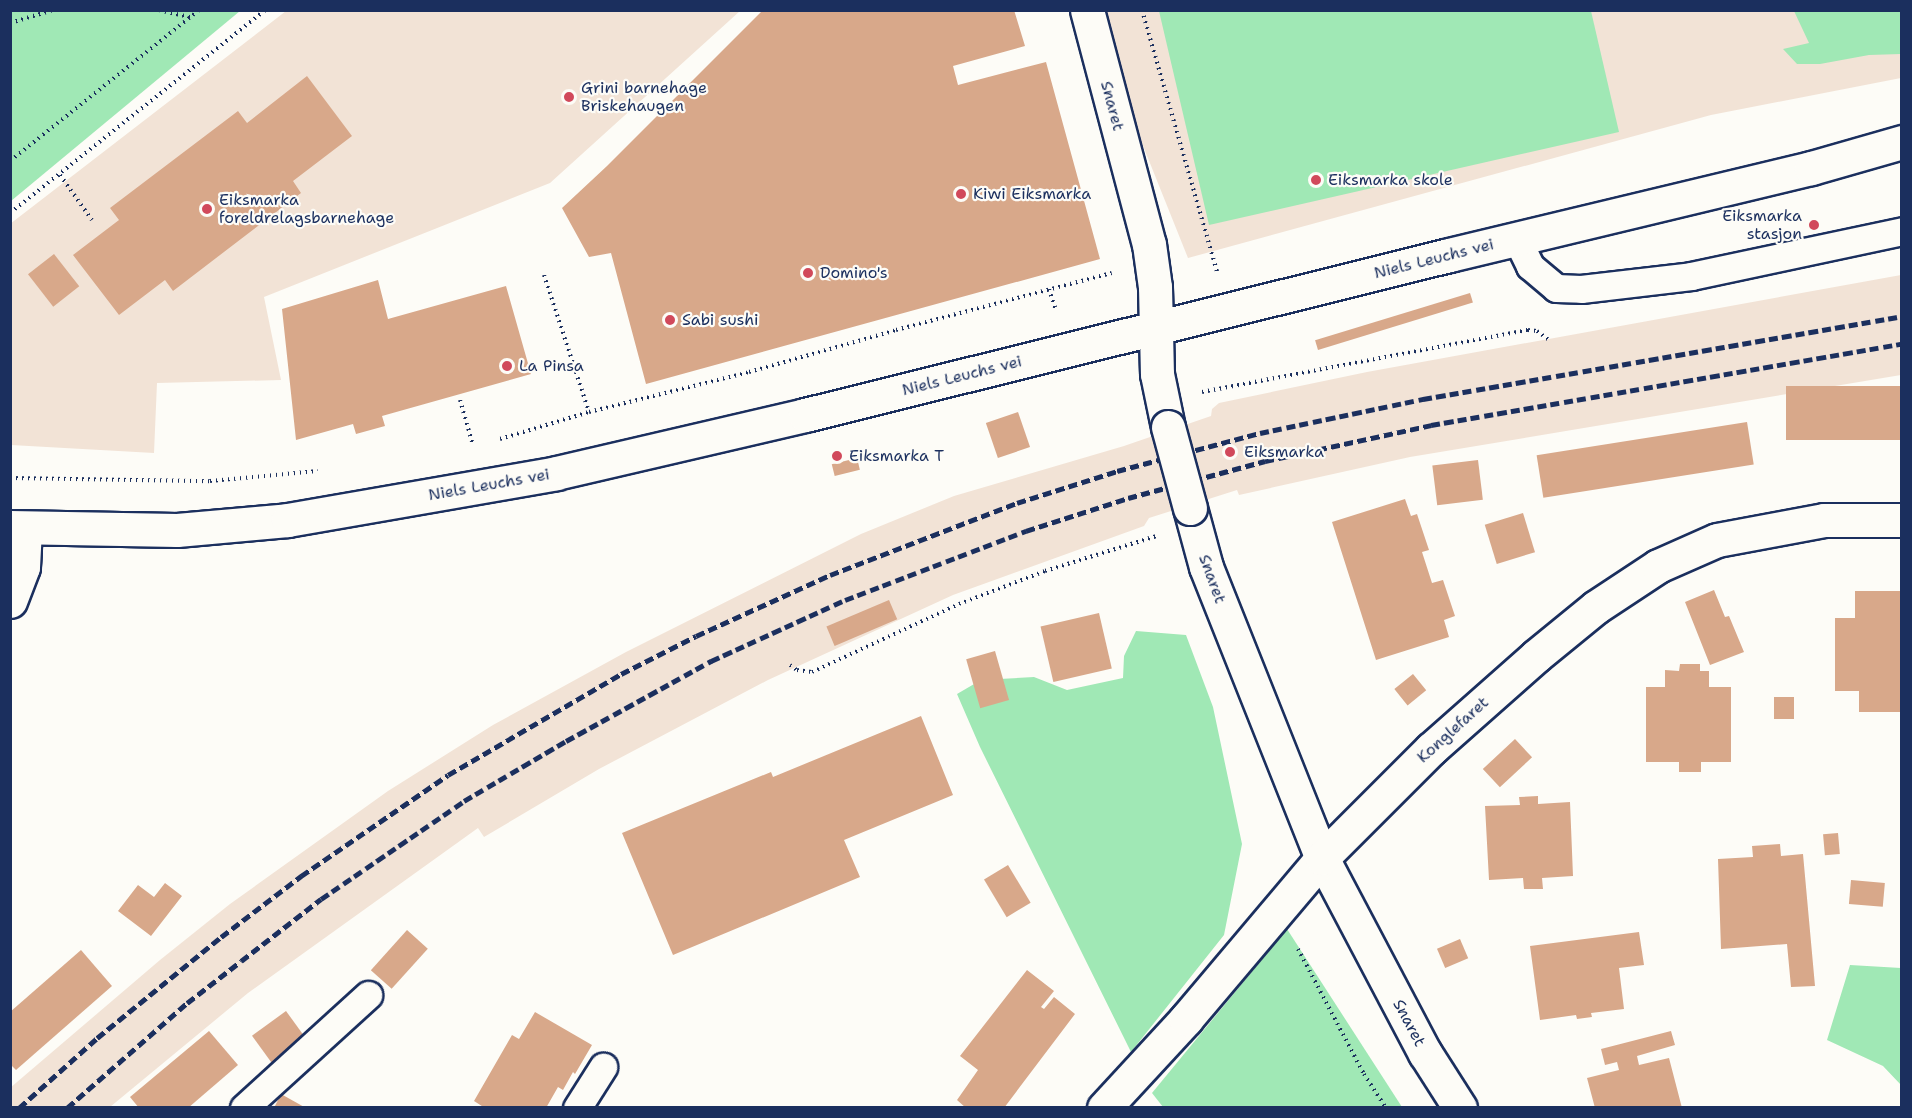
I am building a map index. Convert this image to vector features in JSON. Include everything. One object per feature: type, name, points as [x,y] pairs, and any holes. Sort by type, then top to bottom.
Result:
[{"type":"street","name":"Snaret","points":[[1087,10],[1149,244],[1155,287],[1157,374],[1168,427],[1206,567],[1322,858],[1425,1053],[1460,1107]]},
{"type":"street","name":"Niels Leuchs vei","points":[[18,528],[119,531],[214,528],[288,520],[461,491],[662,450],[1155,327],[1810,168],[1902,142]]},
{"type":"street","name":"Konglefaret","points":[[1104,1107],[1186,1019],[1322,858],[1431,749],[1536,656],[1596,607],[1658,566],[1727,538],[1824,520],[1902,520]]},
{"type":"street","points":[[10,601],[23,567],[18,528]]},
{"type":"lane","points":[[1517,239],[1530,266],[1556,288],[1581,289],[1691,276],[1902,231]]},
{"type":"lane","points":[[244,1107],[368,995]]},
{"type":"lane","points":[[577,1107],[603,1067]]},
{"type":"path","points":[[10,23],[53,10]]},
{"type":"path","points":[[159,10],[191,17]]},
{"type":"path","points":[[173,10],[191,17]]},
{"type":"path","points":[[10,161],[199,10]]},
{"type":"path","points":[[10,213],[266,10]]},
{"type":"path","points":[[1142,10],[1219,277]]},
{"type":"path","points":[[60,175],[92,220]]},
{"type":"path","points":[[492,441],[589,412],[749,372],[1118,271]]},
{"type":"path","points":[[544,275],[589,412]]},
{"type":"path","points":[[1049,289],[1058,315]]},
{"type":"path","points":[[1197,393],[1528,330],[1537,331],[1549,340]]},
{"type":"path","points":[[460,400],[473,445]]},
{"type":"path","points":[[461,447],[482,443]]},
{"type":"path","points":[[10,478],[210,481],[328,469]]},
{"type":"path","points":[[790,665],[797,670],[812,672],[959,604],[1045,571],[1158,536]]},
{"type":"path","points":[[1271,916],[1299,951],[1365,1074],[1386,1107]]},
{"type":"shaded area","points":[[286,11],[740,11],[550,183],[264,297],[281,380],[157,383],[154,453],[11,445],[10,224]]},
{"type":"shaded area","name":"Eiksmarka skole","points":[[1089,11],[1901,11],[1901,78],[1711,115],[1188,258]]},
{"type":"shaded area","points":[[1901,275],[1901,375],[1410,457],[1239,495],[1237,490],[1149,518],[1144,526],[953,595],[768,680],[599,769],[484,837],[478,828],[248,993],[110,1107],[11,1107],[10,1088],[160,960],[230,904],[388,791],[493,725],[626,652],[861,534],[954,496],[1124,446],[1211,416],[1212,409],[1219,403],[1367,372]]},
{"type":"green space","points":[[11,10],[240,11],[11,201]]},
{"type":"green space","points":[[1159,11],[1591,11],[1619,132],[1209,225]]},
{"type":"green space","points":[[1794,11],[1901,11],[1901,54],[1869,55],[1820,64],[1797,64],[1783,49],[1809,43]]},
{"type":"green space","points":[[1136,631],[1186,635],[1213,707],[1242,844],[1224,935],[1131,1052],[980,747],[957,694],[981,680],[1034,677],[1067,690],[1123,678],[1124,656]]},
{"type":"green space","points":[[1287,929],[1402,1107],[1163,1107],[1152,1093]]},
{"type":"green space","points":[[1850,965],[1901,968],[1901,1085],[1883,1066],[1827,1040]]},
{"type":"building","points":[[763,10],[1014,10],[1025,46],[953,66],[958,85],[1046,62],[1100,259],[646,384],[611,253],[589,257],[562,208]]},
{"type":"building","points":[[307,76],[352,136],[293,181],[301,193],[173,291],[165,280],[119,315],[73,255],[119,220],[110,208],[238,111],[247,123]]},
{"type":"building","points":[[54,254],[79,286],[53,307],[28,274]]},
{"type":"building","points":[[378,280],[388,319],[506,286],[531,374],[382,416],[385,426],[356,434],[353,424],[296,440],[282,309]]},
{"type":"building","points":[[1470,293],[1473,303],[1318,350],[1315,340]]},
{"type":"building","points":[[1786,386],[1902,386],[1902,440],[1786,440]]},
{"type":"building","points":[[1018,412],[1030,447],[998,458],[986,423]]},
{"type":"building","points":[[1747,422],[1754,464],[1543,498],[1537,455]]},
{"type":"building","points":[[857,458],[860,470],[835,476],[832,464]]},
{"type":"building","points":[[1478,460],[1483,500],[1437,505],[1432,466]]},
{"type":"building","points":[[1405,499],[1411,516],[1417,514],[1429,550],[1422,552],[1432,583],[1443,580],[1455,616],[1444,620],[1449,637],[1376,660],[1332,522]]},
{"type":"building","points":[[1523,513],[1535,552],[1497,564],[1485,525]]},
{"type":"building","points":[[1714,590],[1725,617],[1729,616],[1744,652],[1710,665],[1685,602]]},
{"type":"building","points":[[1855,591],[1902,591],[1902,712],[1859,712],[1859,691],[1835,691],[1835,618],[1855,618]]},
{"type":"building","points":[[889,600],[897,619],[835,646],[826,627]]},
{"type":"building","points":[[1099,613],[1112,669],[1053,682],[1041,626]]},
{"type":"building","points":[[995,651],[1009,700],[980,708],[966,659]]},
{"type":"building","points":[[1680,664],[1700,664],[1700,671],[1709,671],[1709,687],[1731,687],[1731,762],[1701,762],[1701,772],[1679,772],[1679,762],[1646,762],[1646,687],[1665,687],[1665,670],[1679,671]]},
{"type":"building","points":[[1413,674],[1426,690],[1408,705],[1394,689]]},
{"type":"building","points":[[1774,697],[1794,697],[1794,719],[1774,719]]},
{"type":"building","points":[[921,716],[953,795],[844,840],[860,877],[673,955],[622,833],[771,772],[773,777]]},
{"type":"building","points":[[1515,739],[1532,757],[1500,787],[1483,769]]},
{"type":"building","points":[[1538,796],[1538,804],[1570,802],[1573,876],[1542,878],[1543,889],[1524,889],[1523,878],[1489,880],[1485,806],[1520,805],[1519,797]]},
{"type":"building","points":[[1838,833],[1840,854],[1825,855],[1823,834]]},
{"type":"building","points":[[1780,844],[1781,856],[1803,854],[1815,986],[1791,987],[1787,944],[1721,949],[1718,859],[1753,857],[1752,846]]},
{"type":"building","points":[[1008,865],[1031,903],[1007,917],[984,879]]},
{"type":"building","points":[[1851,880],[1885,883],[1883,907],[1849,904]]},
{"type":"building","points":[[165,883],[182,896],[151,936],[118,911],[138,885],[154,897]]},
{"type":"building","points":[[407,930],[428,949],[392,989],[371,970]]},
{"type":"building","points":[[1639,932],[1644,965],[1619,968],[1624,1009],[1591,1013],[1592,1017],[1577,1019],[1576,1015],[1540,1020],[1530,946]]},
{"type":"building","points":[[1460,939],[1468,958],[1445,968],[1437,949]]},
{"type":"building","points":[[81,950],[112,986],[16,1070],[10,1064],[10,1012]]},
{"type":"building","points":[[1027,970],[1054,991],[1041,1007],[1044,1009],[1054,997],[1075,1014],[1004,1108],[966,1108],[957,1100],[978,1070],[960,1056]]},
{"type":"building","points":[[286,1011],[311,1045],[277,1070],[252,1036]]},
{"type":"building","points":[[535,1012],[592,1045],[575,1074],[573,1072],[563,1090],[558,1087],[546,1108],[485,1108],[474,1101],[512,1035],[519,1039]]},
{"type":"building","points":[[209,1031],[238,1065],[188,1108],[139,1108],[130,1097]]},
{"type":"building","points":[[1671,1031],[1675,1045],[1637,1056],[1639,1065],[1669,1058],[1682,1108],[1595,1108],[1587,1078],[1619,1070],[1617,1062],[1605,1065],[1601,1049]]},
{"type":"building","points":[[281,1094],[306,1108],[274,1108]]},
{"type":"railway","points":[[19,1108],[97,1038],[221,937],[301,876],[448,775],[621,674],[696,636],[830,575],[1017,503],[1117,471],[1260,433],[1423,399],[1902,316]]},
{"type":"railway","points":[[67,1108],[187,1003],[321,899],[464,801],[566,741],[711,661],[845,600],[1026,531],[1128,498],[1265,461],[1431,425],[1902,344]]},
{"type":"place","name":"Grini barnehage Briskehaugen","points":[[569,97]]},
{"type":"place","name":"Eiksmarka skole","points":[[1316,180]]},
{"type":"place","name":"Kiwi Eiksmarka","points":[[961,194]]},
{"type":"place","name":"Eiksmarka foreldrelagsbarnehage","points":[[207,209]]},
{"type":"place","name":"Eiksmarka stasjon","points":[[1814,225]]},
{"type":"place","name":"Domino's","points":[[808,273]]},
{"type":"place","name":"Sabi sushi","points":[[670,320]]},
{"type":"place","name":"La Pinsa","points":[[507,366]]},
{"type":"place","name":"Eiksmarka","points":[[1230,452]]},
{"type":"place","name":"Eiksmarka T","points":[[837,456]]}]
